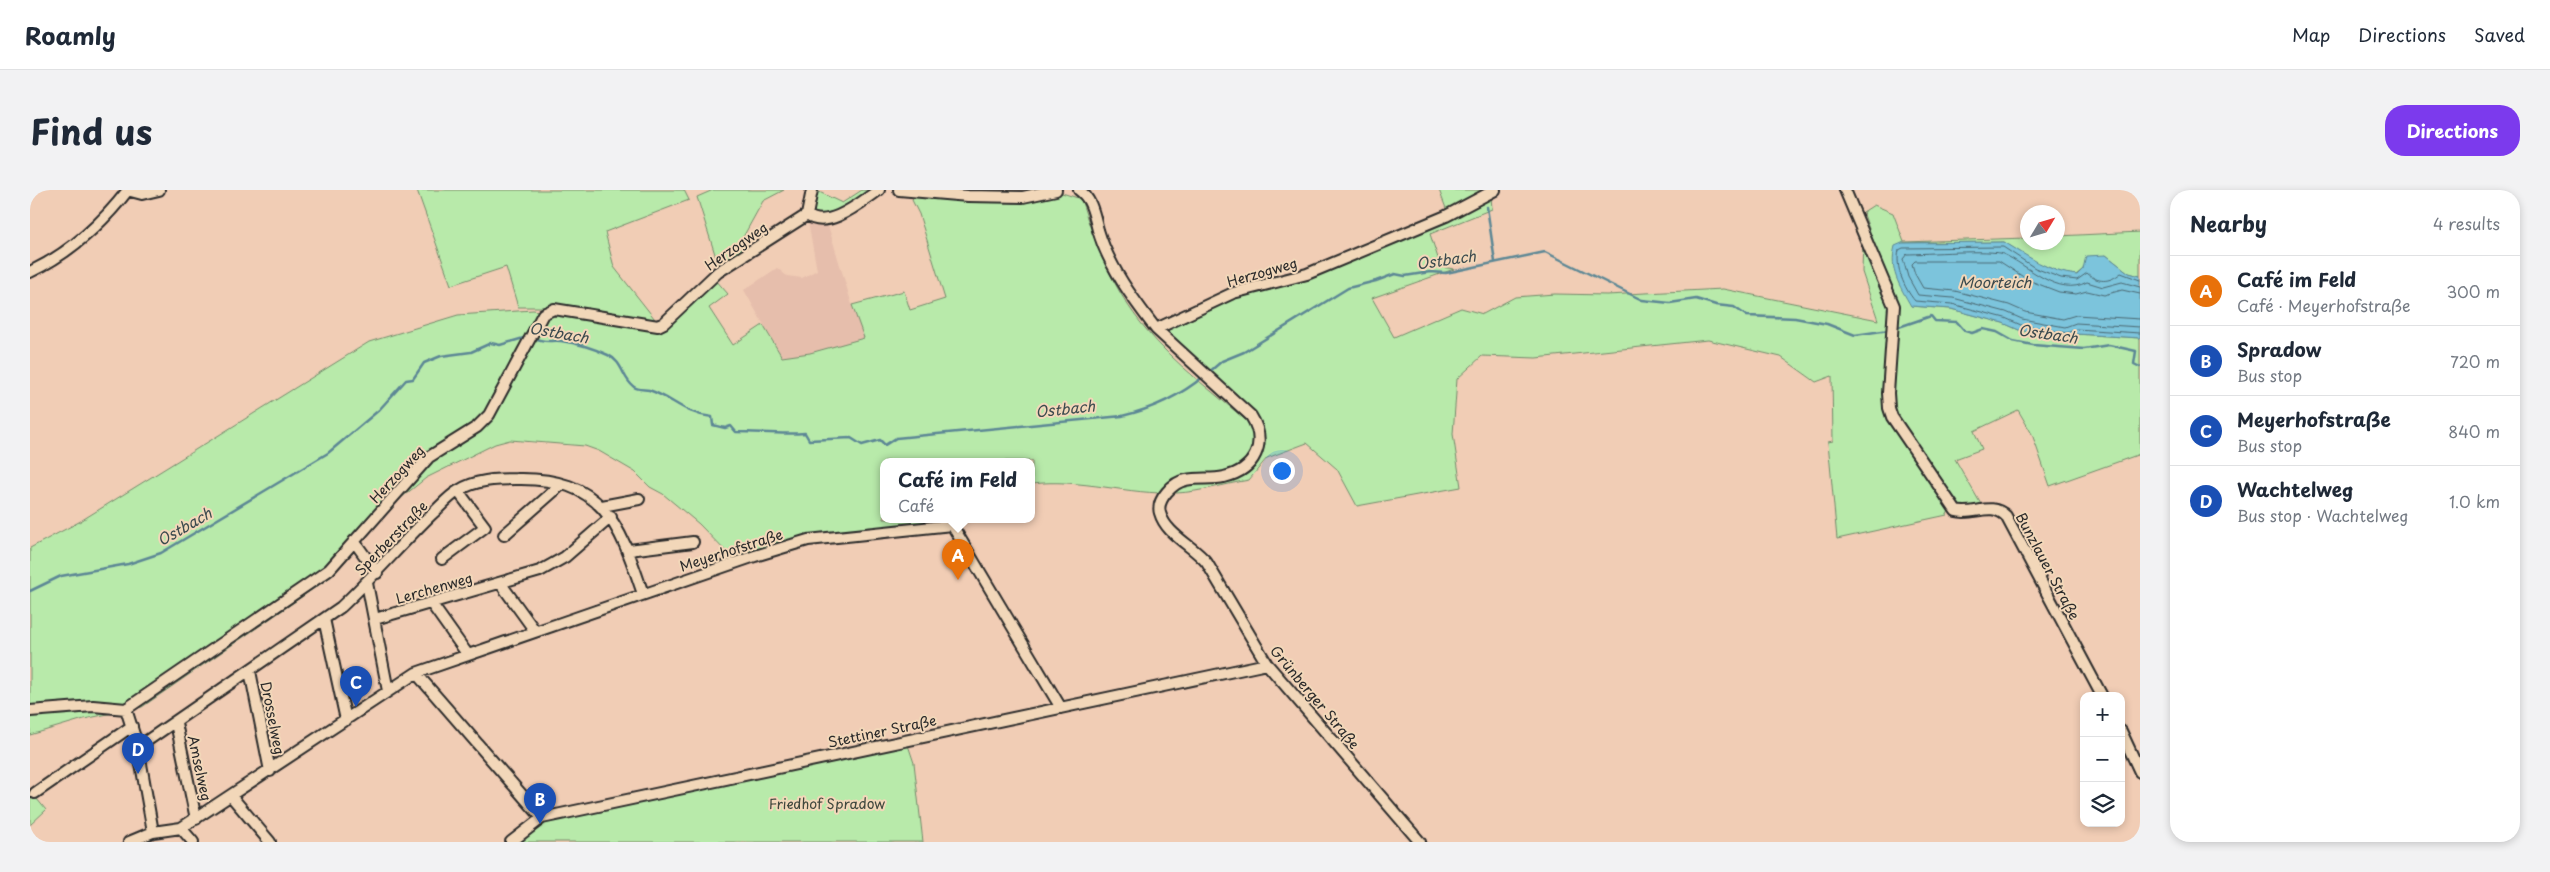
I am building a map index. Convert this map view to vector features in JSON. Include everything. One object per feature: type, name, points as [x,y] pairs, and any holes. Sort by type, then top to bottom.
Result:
[{"type":"street","points":[[30,272],[69,250],[93,231],[128,190],[142,194],[159,190]]},
{"type":"street","points":[[812,190],[807,215],[818,220],[842,215],[879,190]]},
{"type":"street","points":[[899,190],[968,196],[1023,197],[1056,190]]},
{"type":"street","points":[[1079,190],[1089,200],[1099,234],[1119,277],[1156,329]]},
{"type":"street","name":"Herzogweg","points":[[1156,329],[1233,293],[1307,274],[1446,216],[1495,190]]},
{"type":"street","name":"Bunzlauer Straße","points":[[1845,190],[1894,306],[1894,328],[1888,393],[1892,416],[1956,511],[1965,513],[1992,508],[2000,509],[2006,516],[2100,692]]},
{"type":"street","name":"Herzogweg","points":[[126,709],[329,570],[429,457],[477,426],[490,415],[540,318],[554,309],[658,326],[664,323],[718,272],[807,215]]},
{"type":"street","name":"Grünberger Straße","points":[[1156,329],[1251,416],[1258,427],[1259,442],[1256,454],[1240,472],[1223,478],[1185,480],[1172,486],[1162,498],[1159,511],[1169,529],[1200,554],[1207,563],[1267,664],[1420,842]]},
{"type":"street","name":"Sperberstraße","points":[[138,748],[324,619],[367,583],[404,541],[458,491],[491,479],[542,478],[583,492],[602,506],[611,517],[629,550],[643,594]]},
{"type":"street","points":[[504,535],[562,484]]},
{"type":"street","points":[[442,559],[485,527],[458,491]]},
{"type":"street","points":[[602,506],[639,499]]},
{"type":"street","name":"Lerchenweg","points":[[375,619],[501,584],[550,566],[565,557],[611,517]]},
{"type":"street","name":"Meyerhofstraße","points":[[129,842],[153,832],[181,828],[416,673],[643,594],[808,540],[952,525],[1061,708]]},
{"type":"street","points":[[354,541],[377,573]]},
{"type":"street","points":[[629,550],[693,542]]},
{"type":"street","points":[[367,583],[388,691]]},
{"type":"street","points":[[501,584],[535,631]]},
{"type":"street","points":[[431,602],[468,655]]},
{"type":"street","points":[[324,619],[346,720]]},
{"type":"street","name":"Stettiner Straße","points":[[511,842],[542,818],[1267,664]]},
{"type":"street","name":"Drosselweg","points":[[250,671],[270,771]]},
{"type":"street","points":[[416,673],[542,818]]},
{"type":"street","points":[[30,711],[93,706],[126,709],[138,748],[153,832]]},
{"type":"street","name":"Amselweg","points":[[176,723],[196,819]]},
{"type":"street","points":[[35,792],[132,726]]},
{"type":"street","points":[[2124,737],[2140,772]]},
{"type":"street","points":[[231,796],[270,842]]},
{"type":"street","points":[[181,828],[194,842]]},
{"type":"shaded area","points":[[808,222],[827,222],[852,305],[865,338],[810,353],[782,357],[744,290],[777,268],[787,276],[802,278],[817,270]]},
{"type":"green space","points":[[417,190],[684,190],[689,200],[605,232],[614,267],[658,323],[554,307],[518,307],[506,267],[451,285]]},
{"type":"green space","points":[[713,190],[784,190],[763,201],[742,239],[747,248],[719,267],[697,197]]},
{"type":"green space","points":[[815,190],[842,203],[862,190],[875,190],[844,211],[819,215],[813,212]]},
{"type":"green space","points":[[1439,190],[1499,190],[1491,196],[1492,209],[1430,234],[1441,267],[1454,269],[1372,298],[1394,337],[1461,308],[1483,314],[1515,297],[1555,294],[1607,295],[1723,289],[1878,320],[1862,272],[1863,237],[1889,307],[1885,394],[1950,508],[1947,515],[1837,539],[1828,442],[1833,441],[1832,376],[1816,382],[1781,357],[1708,340],[1536,358],[1482,356],[1457,379],[1453,434],[1461,487],[1357,506],[1337,469],[1307,443],[1267,458],[1249,480],[1204,490],[1177,493],[1140,492],[1068,483],[1035,484],[1035,458],[880,458],[880,523],[924,523],[734,560],[699,524],[663,494],[650,487],[635,472],[599,451],[585,446],[510,440],[495,444],[426,478],[401,498],[332,576],[142,707],[84,719],[30,735],[30,548],[79,522],[369,342],[458,315],[533,310],[653,330],[663,328],[715,279],[728,294],[709,308],[733,345],[763,325],[782,357],[810,353],[864,338],[852,305],[904,291],[910,310],[945,299],[919,214],[912,200],[915,195],[1029,199],[1062,193],[1081,199],[1107,267],[1124,299],[1145,328],[1182,366],[1249,423],[1258,418],[1247,405],[1203,368],[1164,331],[1163,321],[1307,271],[1447,211]]},
{"type":"green space","points":[[1874,205],[1893,213],[1904,242],[2020,238],[2020,250],[2065,250],[2065,236],[2140,232],[2140,276],[2129,273],[2106,255],[2076,275],[2063,273],[2037,263],[2004,242],[1902,243],[1911,306],[1951,309],[2003,323],[2019,330],[2069,339],[2075,334],[2140,338],[2140,454],[2050,486],[2032,434],[2018,410],[1974,431],[1982,449],[1955,459],[1982,506],[1961,509],[1952,501],[1893,406],[1899,312],[1863,212]]},
{"type":"green space","name":"Friedhof Spradow","points":[[906,739],[914,763],[923,842],[514,842],[542,823],[857,757],[855,751]]},
{"type":"green space","points":[[32,793],[46,810],[30,825],[30,795]]},
{"type":"water","name":"Moorteich","points":[[2004,242],[2039,263],[2057,271],[2077,275],[2083,269],[2086,256],[2106,255],[2129,273],[2140,276],[2140,338],[2076,334],[2069,339],[2019,330],[2003,323],[1951,309],[1911,306],[1896,277],[1893,255],[1895,246],[1902,243]]},
{"type":"waterway","points":[[1487,207],[1495,262]]},
{"type":"waterway","name":"Ostbach","points":[[1208,373],[1222,361],[1244,352],[1348,288],[1395,274],[1405,276],[1430,272],[1446,273],[1545,252],[1642,300],[1670,303],[1696,299],[1716,305],[1734,307],[1747,316],[1795,318],[1827,324],[1855,335],[1889,330]]},
{"type":"waterway","name":"Ostbach","points":[[1896,328],[1931,316],[1935,321],[1957,322],[1965,331],[1972,333],[1983,329],[1997,332],[2013,341],[2033,345],[2084,349],[2109,345],[2136,351],[2134,364],[2140,367]]},
{"type":"waterway","name":"Ostbach","points":[[30,591],[61,576],[128,564],[161,553],[328,453],[379,410],[406,380],[413,379],[424,363],[441,356],[471,352],[491,343],[500,345],[527,337]]},
{"type":"waterway","name":"Ostbach","points":[[534,338],[544,341],[573,343],[608,355],[617,362],[634,387],[657,393],[694,413],[712,417],[713,425],[725,428],[731,426],[736,432],[805,433],[809,440],[851,438],[862,445],[880,440],[885,445],[896,438],[1122,416],[1144,410],[1165,401],[1185,390],[1204,376]]},
{"type":"place","name":"Café im Feld","points":[[958,580]]},
{"type":"place","name":"Meyerhofstraße","points":[[356,707]]},
{"type":"place","name":"Wachtelweg","points":[[138,774]]},
{"type":"place","name":"Spradow","points":[[540,824]]}]
